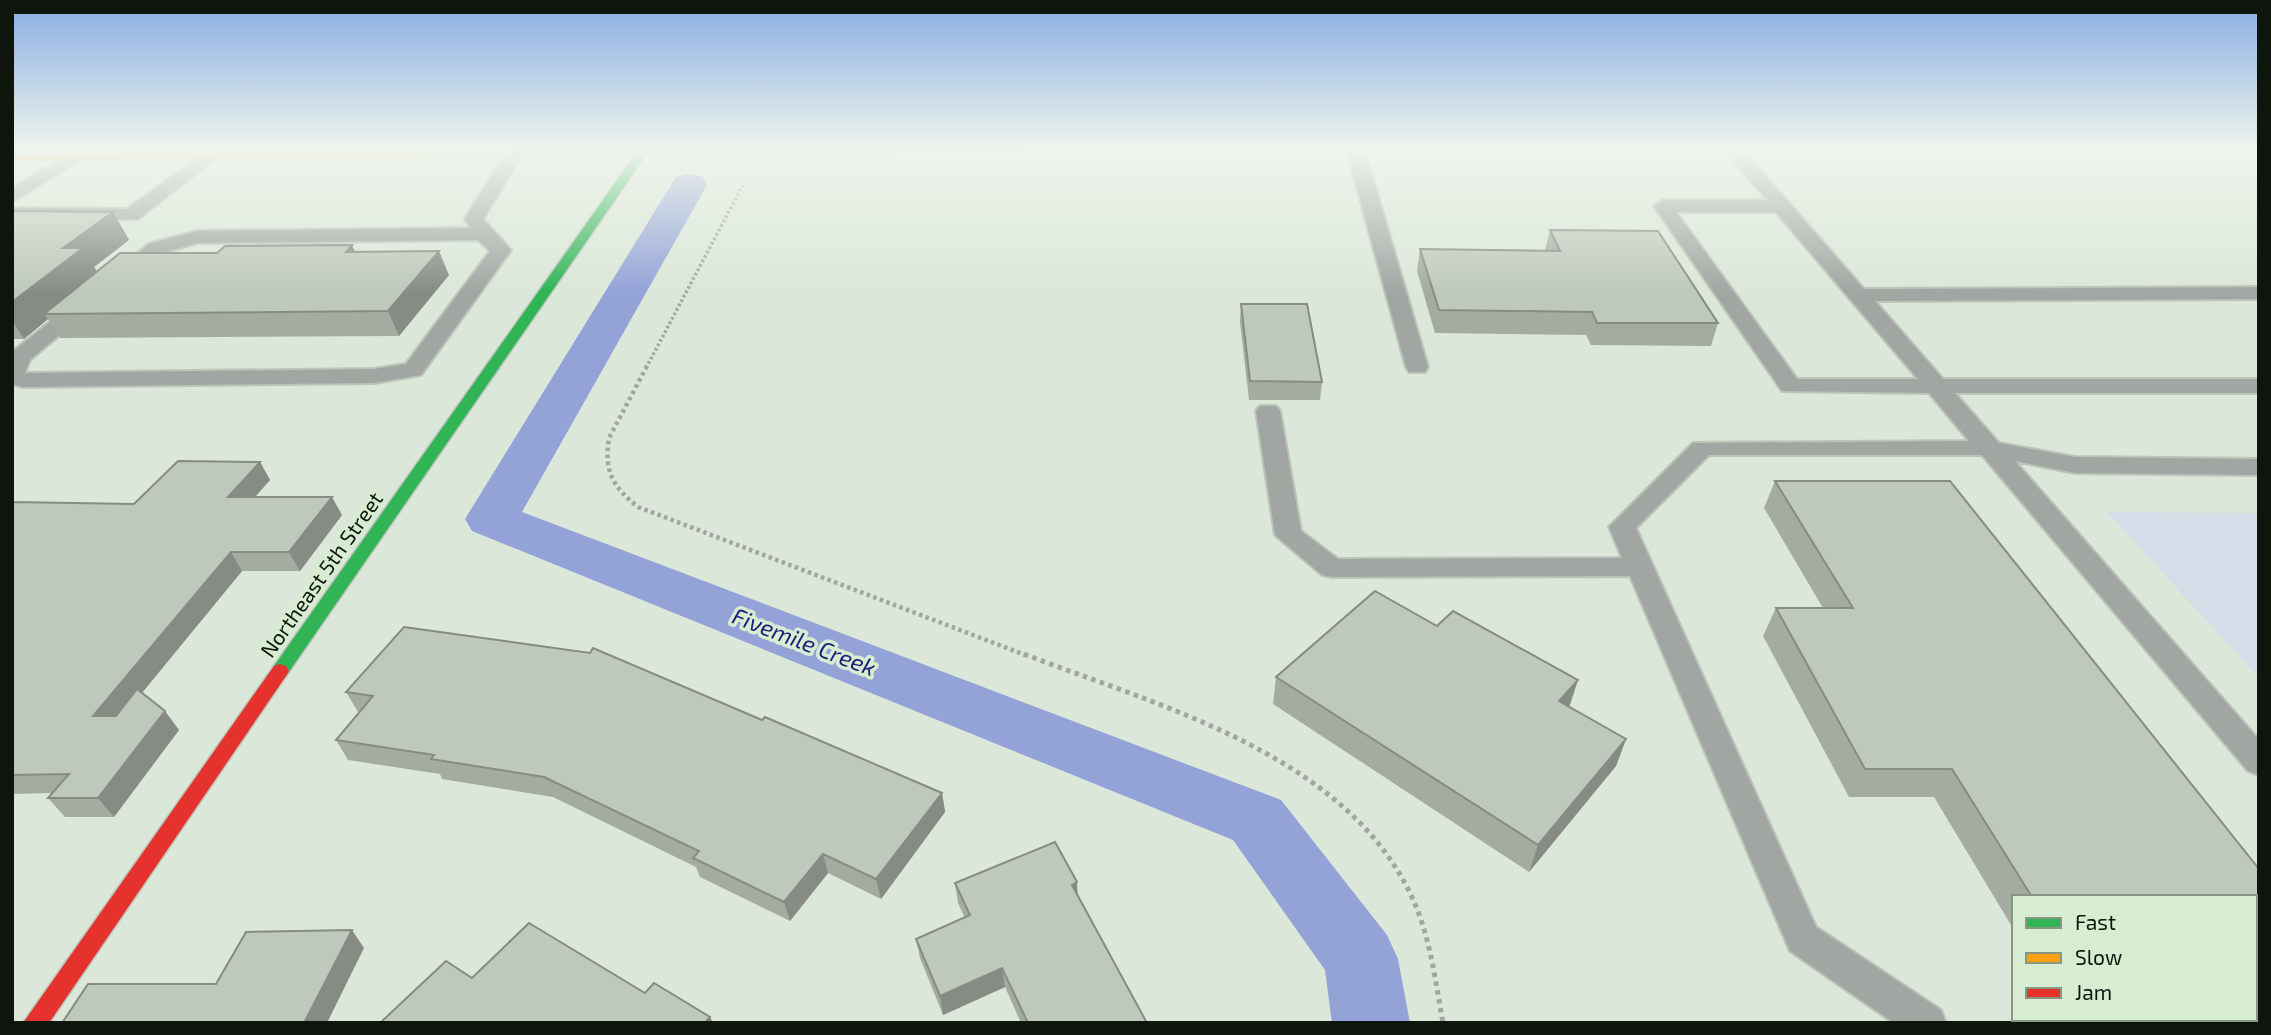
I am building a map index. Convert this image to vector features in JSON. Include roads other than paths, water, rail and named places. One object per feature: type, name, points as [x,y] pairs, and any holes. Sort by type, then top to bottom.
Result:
[{"type":"main road","name":"Northeast 5th Street","points":[[35,1023],[611,196]]},
{"type":"lane","points":[[12,214],[131,215],[152,196]]},
{"type":"lane","points":[[484,234],[197,237],[169,240],[154,247],[20,357],[13,376],[23,380],[374,376],[413,370],[501,250],[484,234],[474,219],[488,196]]},
{"type":"lane","points":[[1369,196],[1417,367]]},
{"type":"lane","points":[[1774,196],[2259,762]]},
{"type":"lane","points":[[1782,206],[1663,206],[1790,386],[2259,386]]},
{"type":"lane","points":[[1859,295],[2259,293]]},
{"type":"lane","points":[[1268,411],[1288,535],[1332,568],[1640,567]]},
{"type":"lane","points":[[1927,1023],[1803,939],[1622,527],[1702,447],[1988,447],[2075,465],[2259,467]]},
{"type":"waterway","name":"Fivemile Creek","points":[[682,196],[491,519],[1257,820],[1361,959],[1371,1023]]}]
